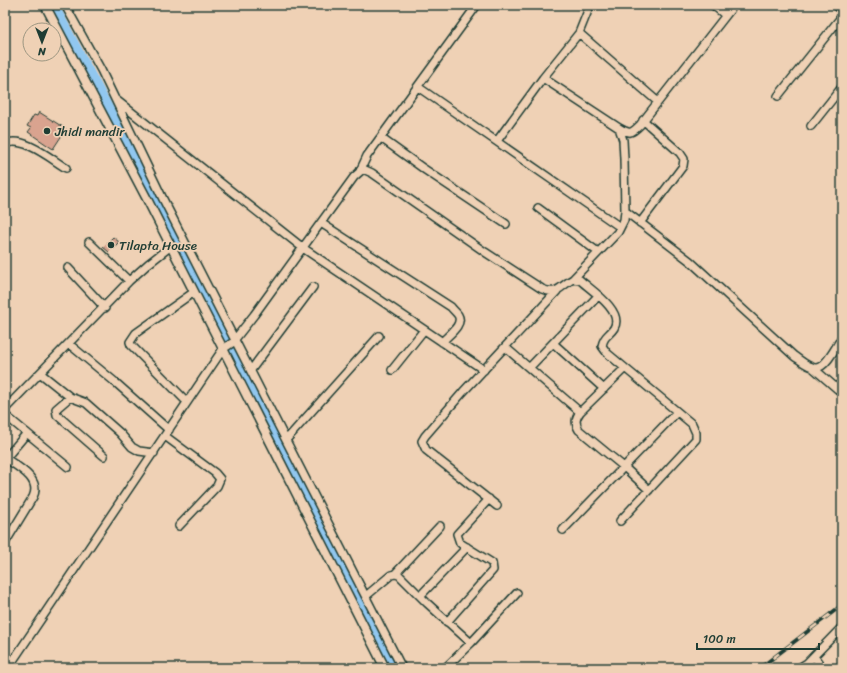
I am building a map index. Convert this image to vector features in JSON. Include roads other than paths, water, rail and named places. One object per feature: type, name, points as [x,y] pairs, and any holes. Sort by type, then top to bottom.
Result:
[{"type":"street","points":[[45,5],[102,112],[194,292],[229,344],[251,370],[402,668]]},
{"type":"street","points":[[8,668],[187,402],[229,344],[254,315],[354,177],[360,171],[363,163],[477,5]]},
{"type":"street","points":[[497,141],[543,78],[579,33],[589,8],[588,5]]},
{"type":"street","points":[[713,5],[725,15]]},
{"type":"street","points":[[543,78],[619,128],[627,132],[632,132],[658,102],[734,5]]},
{"type":"street","points":[[836,5],[842,10]]},
{"type":"street","points":[[68,7],[101,70],[163,199],[229,344],[385,668]]},
{"type":"street","points":[[778,96],[842,16]]},
{"type":"street","points":[[579,33],[658,102]]},
{"type":"street","points":[[418,87],[620,227]]},
{"type":"street","points":[[811,126],[842,87]]},
{"type":"street","points":[[114,98],[303,248],[484,370]]},
{"type":"street","points":[[640,223],[683,166],[684,159],[643,120]]},
{"type":"street","points":[[573,279],[618,232],[624,220],[624,152],[623,140],[619,128]]},
{"type":"street","points":[[381,138],[506,224]]},
{"type":"street","points":[[5,144],[16,141],[24,143],[66,168]]},
{"type":"street","points":[[360,171],[363,169],[372,173],[485,252],[542,289],[550,293],[557,291]]},
{"type":"street","points":[[538,208],[598,252]]},
{"type":"street","points":[[625,211],[690,261],[794,356],[811,367],[842,393]]},
{"type":"street","points":[[321,223],[451,307],[458,315],[460,321],[456,328],[442,342]]},
{"type":"street","points":[[89,242],[129,281]]},
{"type":"street","points":[[5,409],[105,308],[129,281],[171,246]]},
{"type":"street","points":[[68,268],[105,308]]},
{"type":"street","points":[[497,506],[426,450],[422,441],[484,370],[557,291],[567,281],[573,279],[580,280],[614,312],[617,319],[614,328],[603,339],[602,346],[607,353],[692,424],[696,433],[696,439],[620,521]]},
{"type":"street","points":[[251,370],[313,287]]},
{"type":"street","points":[[187,402],[130,342],[136,333],[194,292]]},
{"type":"street","points":[[529,368],[598,296]]},
{"type":"street","points":[[392,370],[424,330]]},
{"type":"street","points":[[286,440],[379,336]]},
{"type":"street","points":[[811,367],[818,368],[824,364],[840,347],[842,337]]},
{"type":"street","points":[[553,343],[604,389]]},
{"type":"street","points":[[69,344],[115,382],[167,433],[215,473],[220,479],[217,486],[179,526]]},
{"type":"street","points":[[505,347],[580,412]]},
{"type":"street","points":[[625,368],[580,412],[576,418],[576,424],[579,430],[649,490]]},
{"type":"street","points":[[40,373],[70,396],[86,403],[132,447],[154,453]]},
{"type":"street","points":[[70,396],[56,409],[57,415],[104,456]]},
{"type":"street","points":[[563,530],[677,412]]},
{"type":"street","points":[[5,415],[68,467]]},
{"type":"street","points":[[5,543],[36,492],[34,481],[28,474],[5,458],[27,434]]},
{"type":"street","points":[[447,622],[493,570],[492,563],[460,543],[457,534],[489,499]]},
{"type":"street","points":[[366,596],[386,579],[395,574],[440,526]]},
{"type":"street","points":[[420,596],[467,547]]},
{"type":"street","points":[[395,574],[399,575],[447,622],[471,643]]},
{"type":"street","points":[[445,668],[471,643],[517,593]]},
{"type":"street","points":[[800,668],[842,627]]},
{"type":"street","points":[[814,656],[822,668]]},
{"type":"waterway","points":[[54,5],[112,114],[396,668]]},
{"type":"railway","points":[[760,668],[842,605]]},
{"type":"place","name":"Jhidi mandir","points":[[47,131]]},
{"type":"place","name":"Tilapta House","points":[[111,245]]}]
